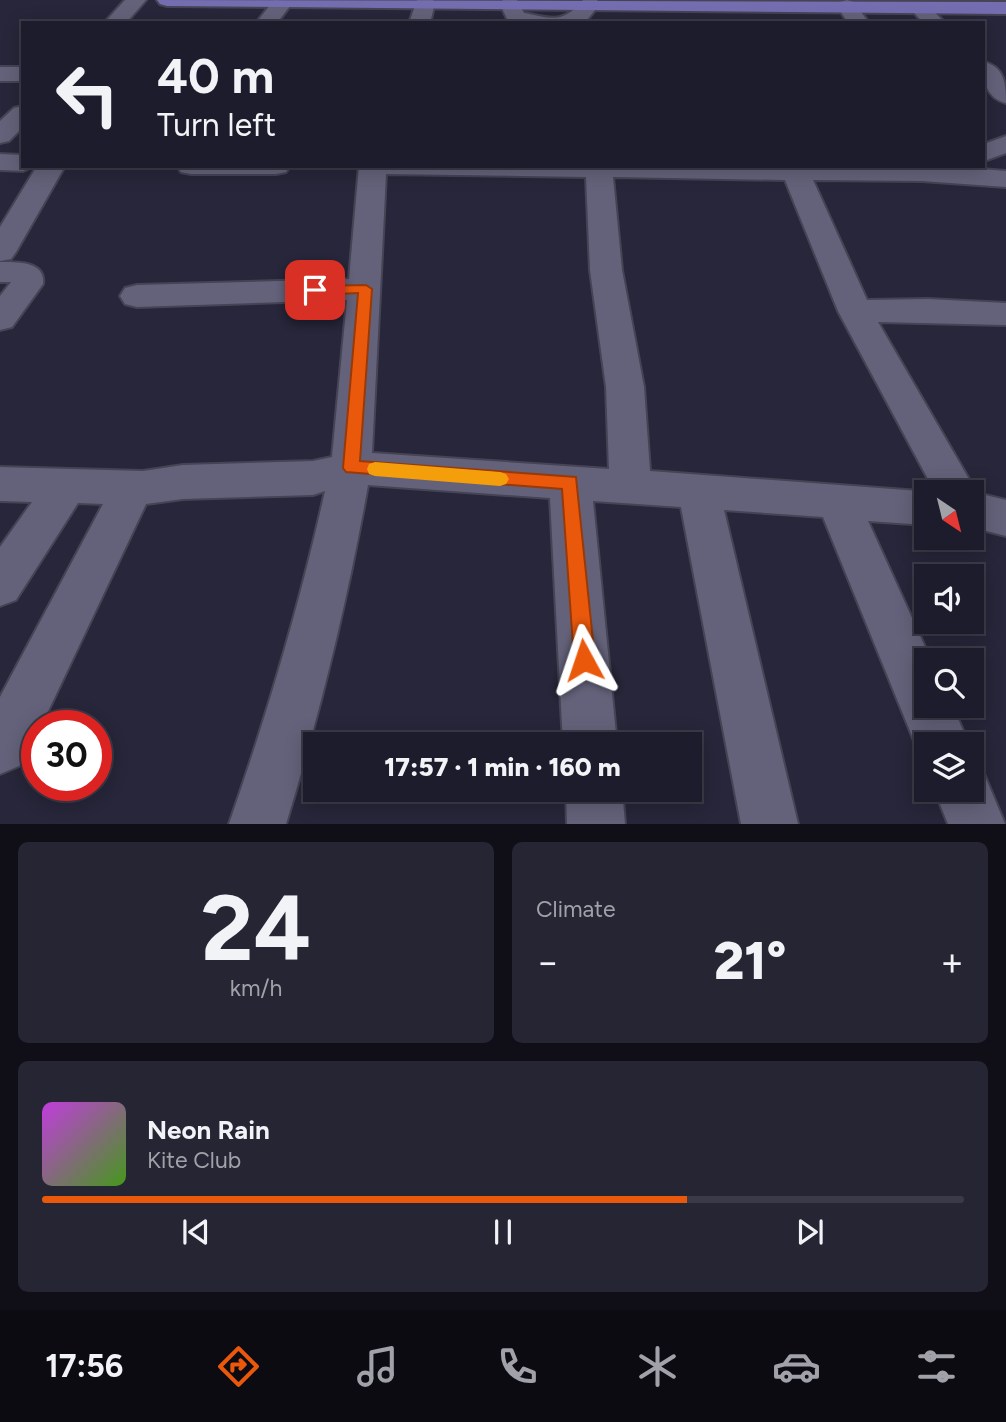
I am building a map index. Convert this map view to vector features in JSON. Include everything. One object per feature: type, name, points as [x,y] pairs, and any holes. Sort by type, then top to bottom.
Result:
[{"type":"main road","points":[[167,0],[430,7],[625,2],[796,3],[853,14],[920,8],[1004,10]]},
{"type":"street","points":[[116,21],[136,0]]},
{"type":"street","points":[[267,21],[281,1]]},
{"type":"street","points":[[510,4],[515,17],[534,21]]},
{"type":"street","points":[[566,21],[580,16],[590,4]]},
{"type":"street","points":[[920,8],[933,21]]},
{"type":"street","points":[[0,74],[21,74]]},
{"type":"street","points":[[0,135],[21,115]]},
{"type":"street","points":[[985,153],[1006,144]]},
{"type":"street","points":[[0,162],[21,163]]},
{"type":"street","points":[[0,252],[50,168]]},
{"type":"street","points":[[257,824],[283,745],[335,546],[352,468],[373,168]]},
{"type":"street","points":[[491,168],[922,173],[965,171],[1006,179]]},
{"type":"street","points":[[599,170],[606,270],[625,387],[629,485]]},
{"type":"street","points":[[796,172],[855,311],[949,480]]},
{"type":"street","points":[[0,272],[19,272],[28,276],[27,284],[0,319]]},
{"type":"street","points":[[137,296],[366,289]]},
{"type":"street","points":[[855,311],[1006,314]]},
{"type":"street","points":[[0,484],[133,488],[183,482],[313,478],[352,468],[914,506]]},
{"type":"street","points":[[570,482],[589,732]]},
{"type":"street","points":[[0,585],[67,486]]},
{"type":"street","points":[[0,747],[25,704],[133,488]]},
{"type":"street","points":[[699,493],[770,824]]},
{"type":"street","points":[[838,502],[937,732]]},
{"type":"street","points":[[984,512],[1006,518]]},
{"type":"street","points":[[595,802],[596,824]]},
{"type":"street","points":[[968,802],[977,824]]},
{"type":"slow traffic","points":[[375,469],[500,479]]},
{"type":"route","points":[[315,290],[366,289],[352,468],[570,482],[584,660]]}]
